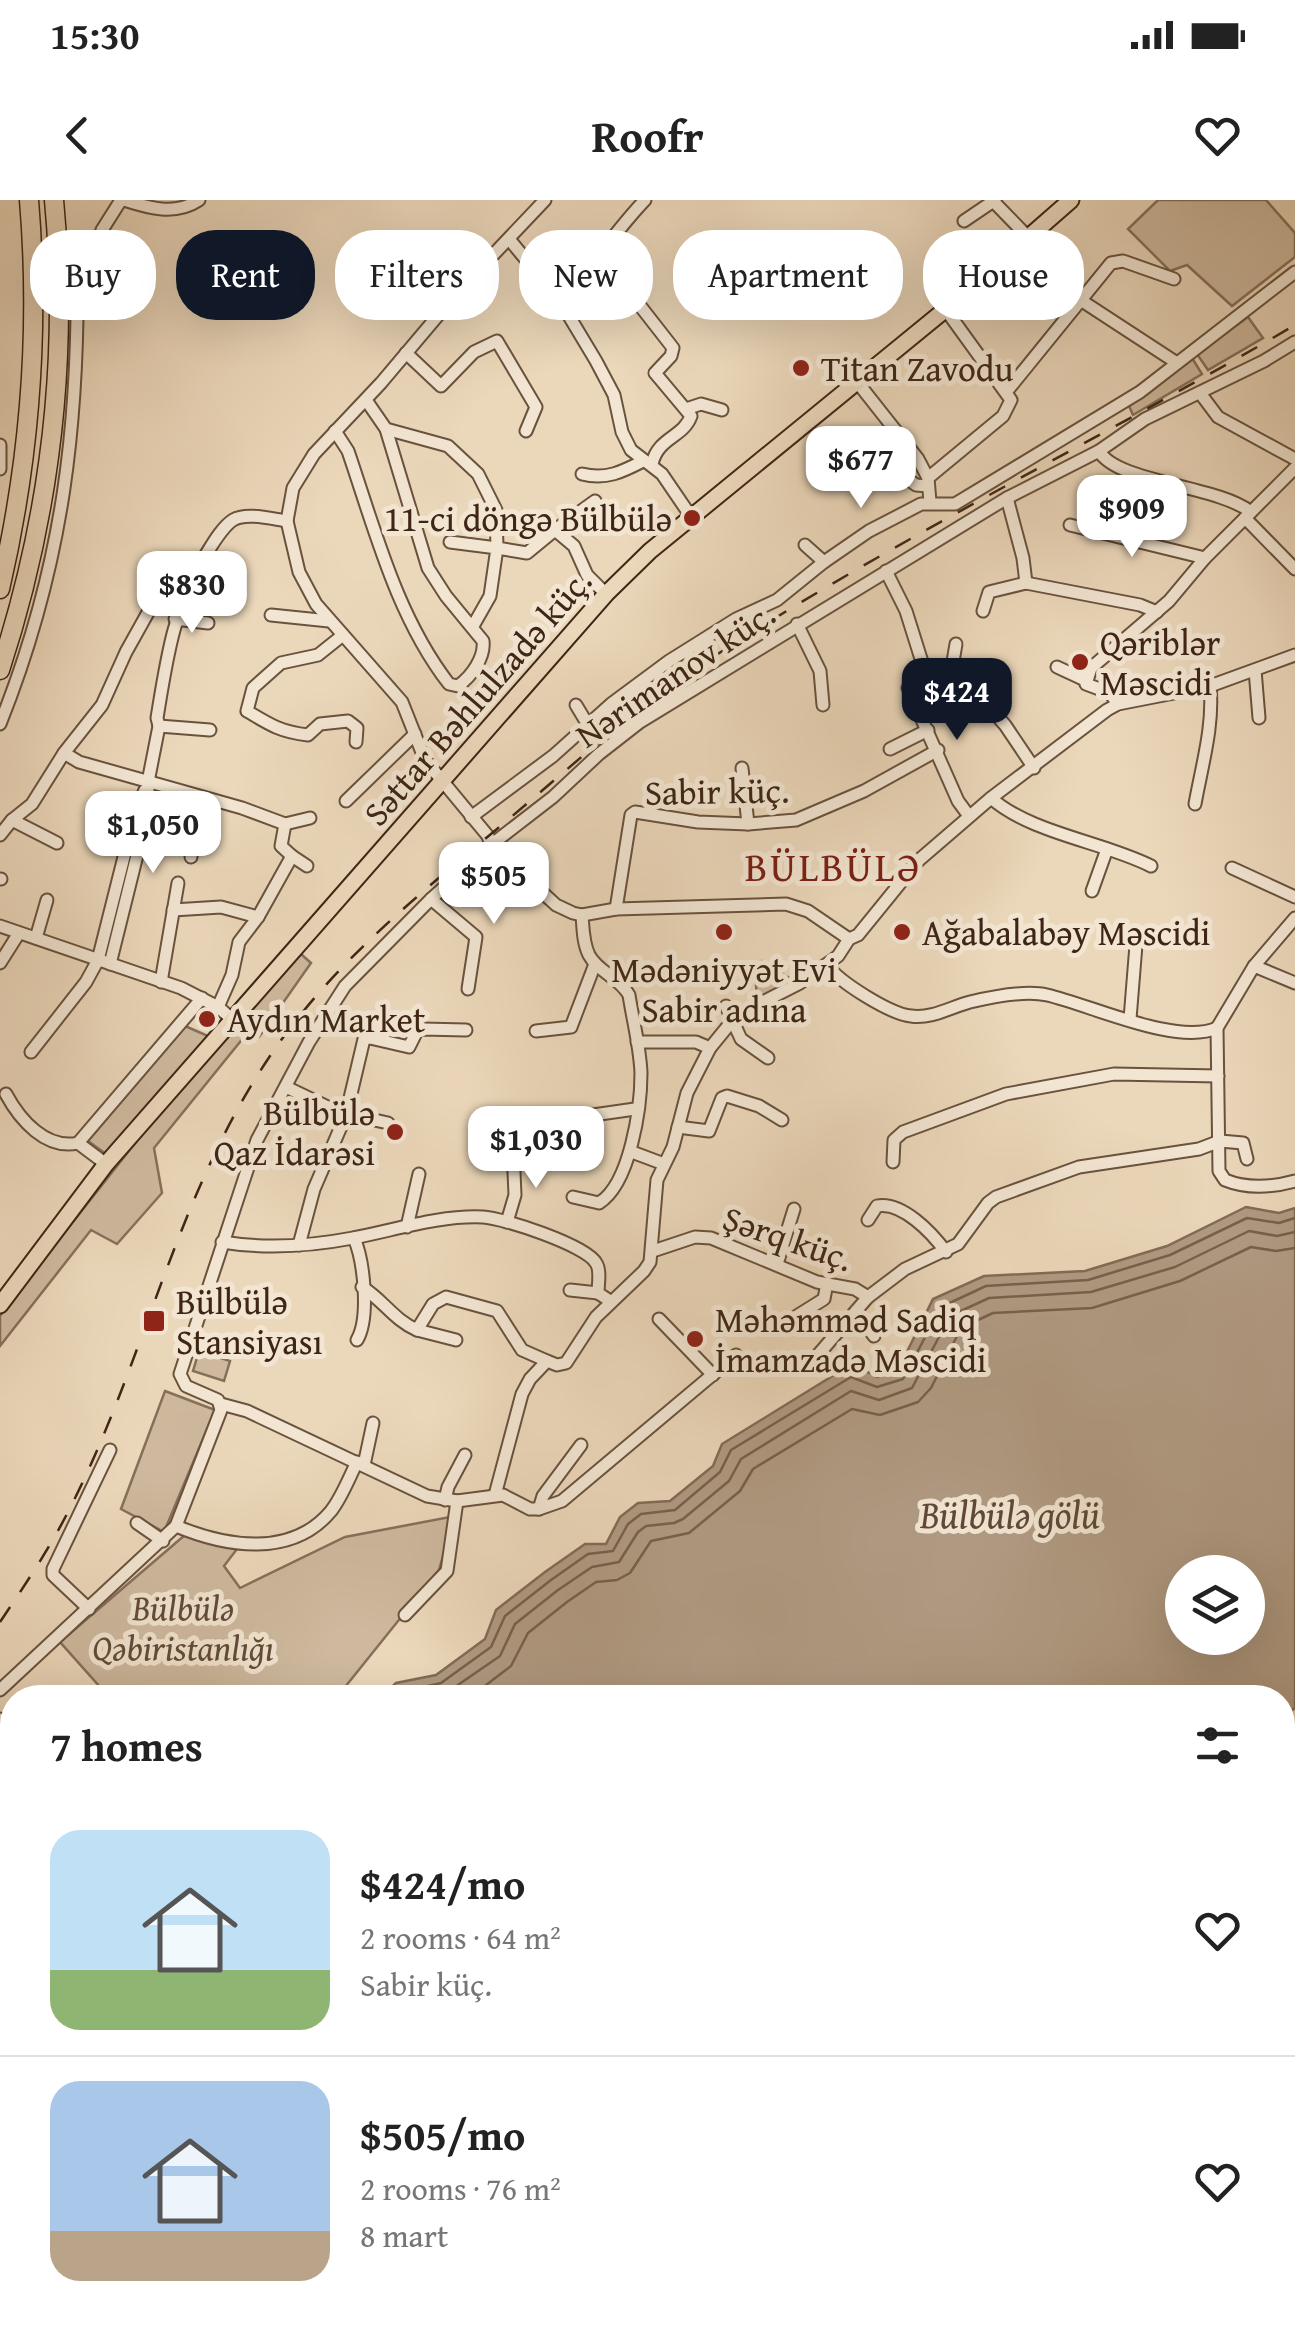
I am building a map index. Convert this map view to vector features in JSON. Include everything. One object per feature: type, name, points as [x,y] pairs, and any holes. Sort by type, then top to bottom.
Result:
[{"type":"highway","points":[[0,589],[20,494],[34,366],[34,281],[28,200]]},
{"type":"highway","points":[[54,200],[63,230]]},
{"type":"highway","points":[[0,670],[33,555],[51,446],[62,320]]},
{"type":"main road","name":"Səttar Bəhlulzadə küç.","points":[[1038,230],[1071,200]]},
{"type":"main road","name":"Səttar Bəhlulzadə küç.","points":[[0,1305],[106,1164],[606,594],[650,551],[934,320]]},
{"type":"street","points":[[102,230],[122,200],[159,210],[182,208],[199,200]]},
{"type":"street","points":[[545,200],[457,292],[304,466],[293,488],[286,520],[299,572],[329,621],[402,702],[420,752],[441,782],[488,836],[491,845],[556,905],[582,915],[616,908],[786,904],[801,907],[849,938]]},
{"type":"street","points":[[618,230],[645,200]]},
{"type":"street","points":[[964,221],[993,201],[1021,230]]},
{"type":"street","points":[[508,240],[519,253]]},
{"type":"street","points":[[1084,294],[1116,260],[1174,279]]},
{"type":"street","name":"Nərimanov küç.","points":[[471,817],[554,756],[669,661],[736,619],[778,600],[824,562],[886,521],[930,502],[948,506],[962,500],[1121,405],[1295,272]]},
{"type":"street","points":[[1084,302],[1177,363]]},
{"type":"street","points":[[0,724],[40,608],[64,496],[76,394],[72,320]]},
{"type":"street","points":[[571,320],[614,395],[624,436],[634,454],[662,474],[692,518]]},
{"type":"street","points":[[582,474],[601,478],[647,462],[660,444],[690,421],[686,409],[655,373],[672,356],[673,348],[652,320]]},
{"type":"street","points":[[892,467],[916,484],[928,482],[1003,416],[1011,400],[954,320]]},
{"type":"street","points":[[1007,390],[1062,320]]},
{"type":"street","points":[[406,354],[436,384],[444,385],[474,352],[497,340],[536,407],[526,431]]},
{"type":"street","name":"Nərimanov küç.","points":[[222,1404],[186,1386],[180,1374],[248,1162],[325,1015],[345,986],[431,899],[640,722],[1007,498],[1098,451],[1146,419],[1295,342]]},
{"type":"street","points":[[858,383],[909,446],[928,482],[930,502]]},
{"type":"street","points":[[1200,393],[1218,417],[1295,459]]},
{"type":"street","points":[[336,431],[348,452],[405,608],[430,658],[449,684],[463,684],[484,649],[483,640],[428,568],[386,429],[366,400]]},
{"type":"street","points":[[686,409],[702,404],[722,410]]},
{"type":"street","points":[[386,429],[448,446],[478,474],[493,499],[497,548],[490,596],[473,626]]},
{"type":"street","points":[[0,445],[0,468]]},
{"type":"street","points":[[1098,451],[1112,465],[1203,491],[1248,515],[1295,568]]},
{"type":"street","points":[[1085,680],[1091,668],[1157,612],[1295,468]]},
{"type":"street","points":[[1007,498],[1026,583]]},
{"type":"street","points":[[450,542],[528,553],[595,502]]},
{"type":"street","points":[[31,1052],[104,962],[148,811],[148,782],[159,726],[166,655],[175,619],[192,580],[210,548],[237,517],[286,520]]},
{"type":"street","points":[[1070,525],[1205,558]]},
{"type":"street","points":[[555,530],[574,546],[587,574],[606,594]]},
{"type":"street","points":[[806,545],[824,562]]},
{"type":"street","points":[[886,571],[910,620],[922,662],[929,669],[951,673],[972,688],[1005,725],[1034,768]]},
{"type":"street","points":[[0,835],[32,804],[102,704],[165,582],[180,576],[192,580]]},
{"type":"street","points":[[982,611],[989,592],[1026,583],[1140,605],[1157,612]]},
{"type":"street","points":[[271,616],[329,621]]},
{"type":"street","points":[[175,619],[208,623]]},
{"type":"street","points":[[797,624],[820,671],[823,704]]},
{"type":"street","points":[[343,635],[318,655],[281,663],[252,688],[247,712],[267,720],[277,730],[308,735],[320,724],[348,720],[357,728],[356,742]]},
{"type":"street","points":[[951,673],[956,644]]},
{"type":"street","points":[[417,1330],[432,1304],[446,1297],[456,1298],[498,1312],[522,1350],[557,1365],[566,1363],[596,1316],[644,1272],[653,1251],[654,1199],[687,1093],[710,1048],[732,1019],[827,966],[849,938],[858,935],[908,871],[969,816],[1118,704],[1210,686],[1295,654]]},
{"type":"street","points":[[1056,667],[1110,693],[1118,704]]},
{"type":"street","points":[[972,688],[986,668]]},
{"type":"street","points":[[929,669],[914,677],[908,688],[958,800],[969,816]]},
{"type":"street","points":[[1254,670],[1259,718]]},
{"type":"street","points":[[1195,804],[1208,731],[1210,686]]},
{"type":"street","points":[[576,706],[588,725]]},
{"type":"street","points":[[159,726],[210,730]]},
{"type":"street","points":[[890,749],[928,730]]},
{"type":"street","points":[[346,801],[415,734]]},
{"type":"street","name":"Sabir küç.","points":[[616,908],[625,844],[635,812],[698,822],[782,822],[814,814],[938,750]]},
{"type":"street","points":[[64,754],[78,762],[278,818],[285,824]]},
{"type":"street","points":[[742,768],[748,824]]},
{"type":"street","points":[[191,858],[196,796]]},
{"type":"street","points":[[991,798],[1031,820],[1151,866]]},
{"type":"street","points":[[285,824],[310,818]]},
{"type":"street","points":[[12,820],[57,842]]},
{"type":"street","points":[[285,824],[282,846],[307,866]]},
{"type":"street","points":[[1092,891],[1107,850]]},
{"type":"street","points":[[218,1008],[240,942],[292,856]]},
{"type":"street","points":[[1232,868],[1295,897]]},
{"type":"street","points":[[161,982],[178,883]]},
{"type":"street","points":[[431,899],[476,936],[468,990]]},
{"type":"street","points":[[36,938],[47,900]]},
{"type":"street","points":[[173,910],[221,907],[258,917]]},
{"type":"street","points":[[574,1197],[599,1203],[607,1198],[632,1152],[640,1074],[626,990],[595,964],[586,947],[582,915]]},
{"type":"street","points":[[1295,918],[1254,966],[1217,1028],[1219,1170],[1225,1180],[1247,1186],[1295,1181]]},
{"type":"street","points":[[0,926],[202,998],[233,1020]]},
{"type":"street","points":[[0,963],[19,932]]},
{"type":"street","points":[[1130,1019],[1136,945]]},
{"type":"street","points":[[536,1032],[571,1027],[595,964]]},
{"type":"street","points":[[827,966],[840,980],[910,1016],[946,1011],[970,1002],[1042,994],[1186,1034],[1217,1028]]},
{"type":"street","points":[[1254,966],[1295,983]]},
{"type":"street","points":[[78,1143],[202,998]]},
{"type":"street","points":[[726,1006],[748,1046],[768,1058]]},
{"type":"street","points":[[299,1244],[314,1189],[346,1115],[367,1038],[409,1048],[422,1030],[466,1030]]},
{"type":"street","points":[[637,1042],[696,1042],[710,1048]]},
{"type":"street","points":[[892,1162],[894,1140],[903,1132],[1006,1094],[1130,1072],[1218,1076]]},
{"type":"street","points":[[286,1086],[346,1115],[388,1123]]},
{"type":"street","points":[[6,1094],[20,1116],[48,1140],[59,1145],[78,1143],[106,1164]]},
{"type":"street","points":[[678,1127],[709,1131],[722,1098],[727,1096],[759,1106],[782,1120]]},
{"type":"street","points":[[565,1119],[635,1110]]},
{"type":"street","points":[[1220,1141],[1243,1142],[1247,1159]]},
{"type":"street","name":"Şərq küç.","points":[[653,1251],[702,1236],[724,1241],[827,1283],[856,1288],[868,1297],[906,1269],[958,1244],[996,1197],[1079,1166],[1200,1148],[1220,1141]]},
{"type":"street","points":[[507,1222],[515,1196],[513,1150]]},
{"type":"street","points":[[632,1152],[664,1164]]},
{"type":"street","points":[[407,1226],[419,1174]]},
{"type":"street","points":[[868,1220],[877,1206],[891,1205],[926,1229],[946,1252]]},
{"type":"street","points":[[777,1264],[794,1209]]},
{"type":"street","points":[[222,1242],[299,1244],[487,1216],[568,1244],[592,1258],[598,1268],[598,1293]]},
{"type":"street","points":[[354,1238],[363,1258],[364,1326],[358,1340]]},
{"type":"street","points":[[792,1319],[824,1298],[827,1283]]},
{"type":"street","points":[[362,1287],[379,1297],[396,1318],[417,1330],[456,1340]]},
{"type":"street","points":[[570,1290],[598,1293],[610,1301]]},
{"type":"street","points":[[817,1356],[868,1297]]},
{"type":"street","points":[[856,1311],[874,1336]]},
{"type":"street","points":[[660,1319],[713,1375]]},
{"type":"street","points":[[5,1685],[176,1526],[222,1404],[246,1411],[399,1484],[451,1500],[496,1494],[539,1509],[562,1501],[588,1482],[736,1355]]},
{"type":"street","points":[[496,1494],[522,1394],[546,1361]]},
{"type":"street","points":[[176,1526],[237,1544],[276,1543],[312,1528],[328,1514],[360,1464],[373,1423]]},
{"type":"street","points":[[539,1509],[543,1496],[581,1445]]},
{"type":"street","points":[[89,1609],[53,1574],[53,1568],[110,1450]]},
{"type":"street","points":[[406,1615],[447,1570],[451,1500],[448,1487],[465,1455]]},
{"type":"street","points":[[137,1523],[163,1541]]},
{"type":"green space","points":[[1158,200],[1266,200],[1295,233],[1295,257],[1232,306],[1187,265],[1170,271],[1128,229]]},
{"type":"green space","points":[[1248,317],[1263,338],[1208,370],[1197,354]]},
{"type":"green space","points":[[1192,358],[1202,374],[1133,415],[1129,406]]},
{"type":"green space","points":[[301,954],[311,963],[259,1037],[244,1037],[154,1148],[162,1193],[117,1244],[91,1230],[0,1346],[0,1316],[13,1298],[158,1114]]},
{"type":"green space","points":[[762,961],[794,981],[757,1002],[755,967]]},
{"type":"green space","points":[[185,1026],[208,1036],[106,1154],[88,1141]]},
{"type":"green space","points":[[199,1351],[230,1361],[224,1381],[193,1371]]},
{"type":"green space","points":[[165,1391],[215,1410],[164,1532],[121,1509]]},
{"type":"green space","name":"Bülbülə Qəbiristanlığı","points":[[450,1517],[439,1570],[347,1685],[98,1685],[60,1642],[185,1535],[237,1549],[224,1566],[240,1588],[345,1537]]},
{"type":"water","name":"Bülbülə gölü","points":[[1246,1207],[1279,1213],[1295,1208],[1295,1685],[394,1685],[436,1675],[485,1639],[496,1610],[585,1544],[606,1544],[620,1517],[638,1503],[670,1501],[713,1466],[722,1444],[852,1364],[877,1377],[898,1370],[933,1299],[984,1276],[1085,1271],[1167,1246]]},
{"type":"railway","points":[[0,1622],[54,1537],[96,1452],[185,1221],[237,1109],[293,1024],[345,965],[431,885],[597,744],[707,661],[851,573],[1295,325]]},
{"type":"place","name":"Titan Zavodu","points":[[801,368]]},
{"type":"place","name":"11-ci döngə Bülbülə","points":[[692,518]]},
{"type":"place","name":"Qəriblər Məscidi","points":[[1080,662]]},
{"type":"place","name":"Mədəniyyət Evi Sabir adına","points":[[724,932]]},
{"type":"place","name":"Ağabalabəy Məscidi","points":[[902,932]]},
{"type":"place","name":"Aydın Market","points":[[207,1019]]},
{"type":"place","name":"Bülbülə Qaz İdarəsi","points":[[395,1132]]},
{"type":"place","name":"Bülbülə Stansiyası","points":[[154,1321]]},
{"type":"place","name":"Məhəmməd Sadiq İmamzadə Məscidi","points":[[695,1339]]},
{"type":"district","name":"BÜLBÜLƏ","points":[[833,866]]}]
